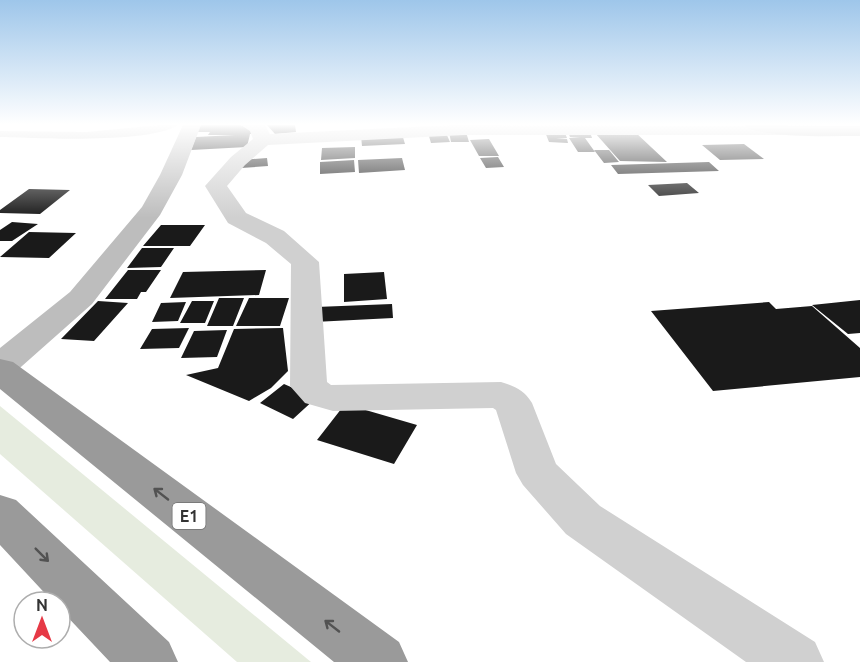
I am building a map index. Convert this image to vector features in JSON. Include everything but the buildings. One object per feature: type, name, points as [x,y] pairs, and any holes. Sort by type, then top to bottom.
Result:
[{"type":"highway","name":"E1","points":[[0,368],[379,662]]},
{"type":"highway","points":[[0,514],[149,662]]},
{"type":"main road","points":[[0,368],[81,298],[152,210],[179,156]]},
{"type":"street","points":[[242,156],[216,186],[237,218],[274,237],[305,262],[309,386],[318,393],[333,398],[501,395],[513,403],[538,473],[583,520],[795,662]]},
{"type":"shaded area","points":[[0,406],[311,662],[237,662],[0,454]]}]
